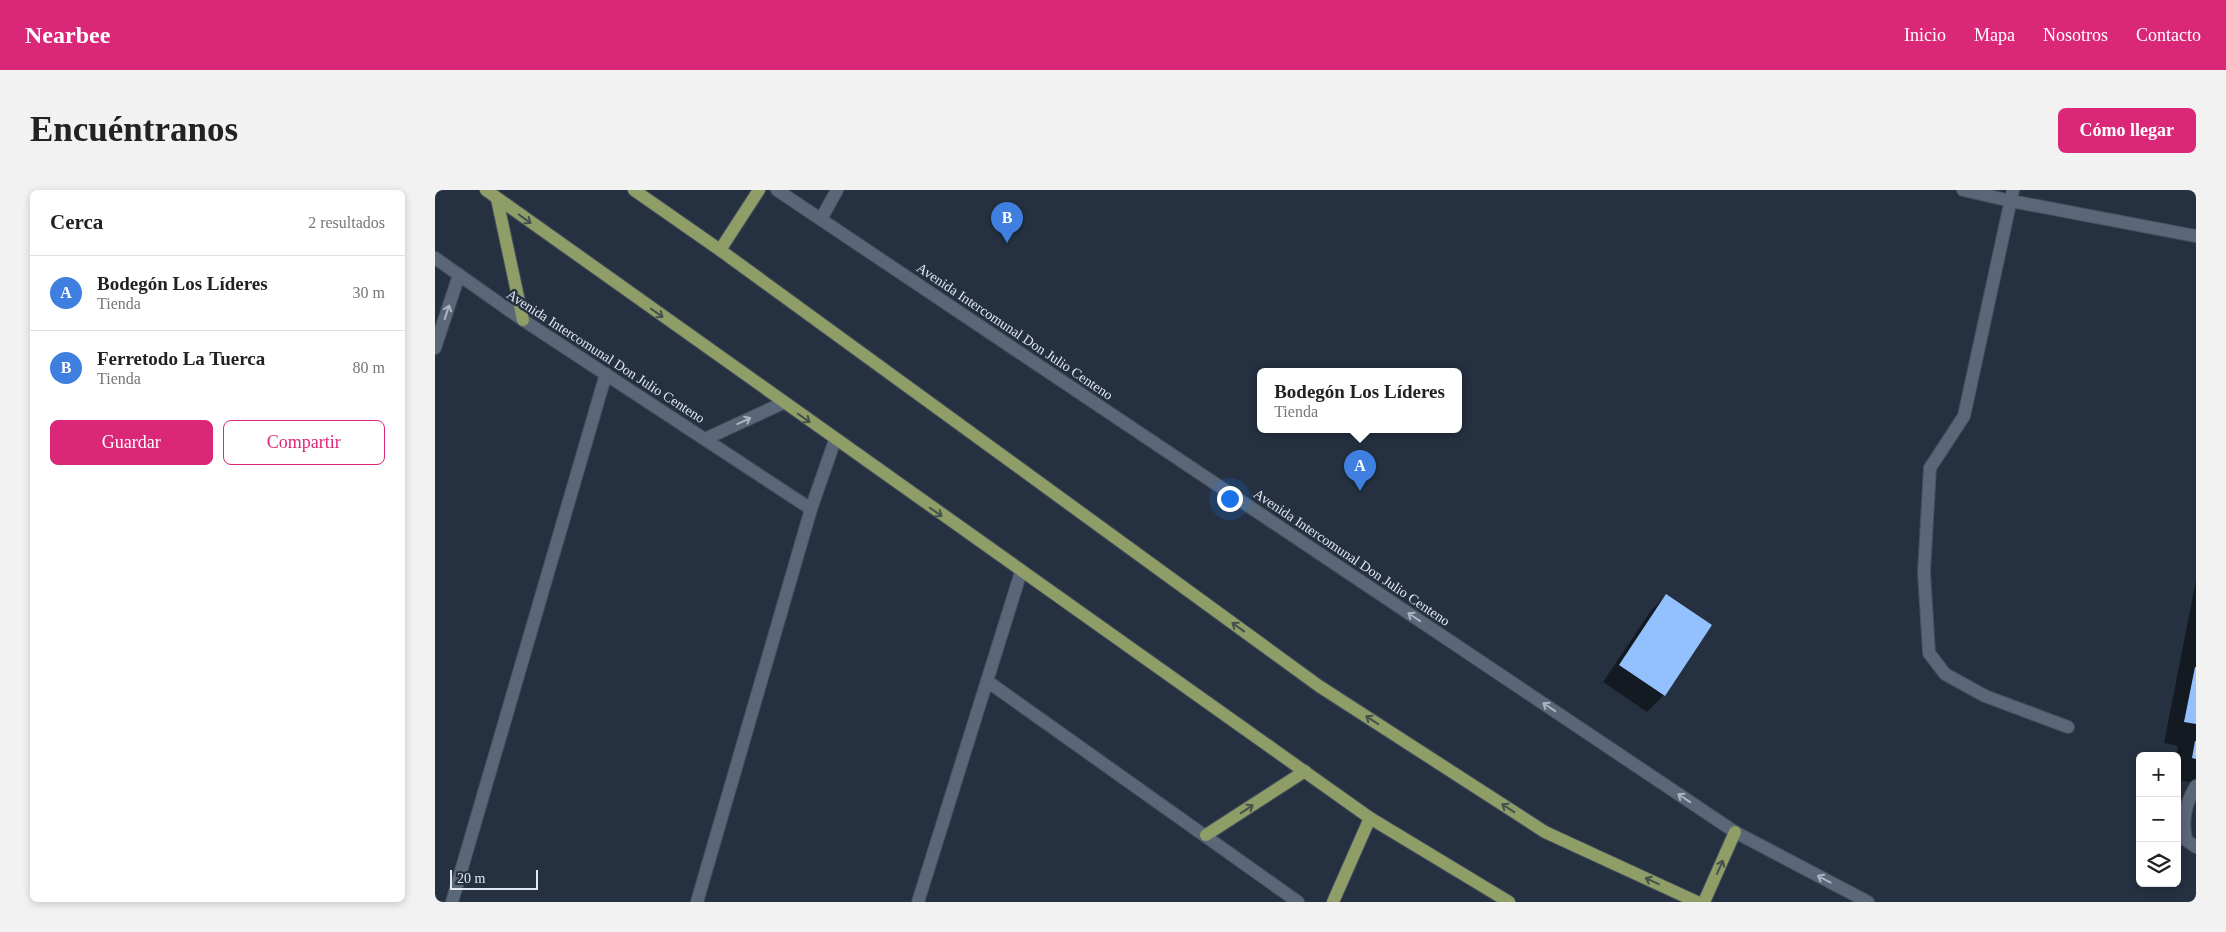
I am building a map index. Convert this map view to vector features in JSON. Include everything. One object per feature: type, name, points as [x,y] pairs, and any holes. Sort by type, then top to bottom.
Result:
[{"type":"main road","points":[[486,190],[835,440],[1370,818],[1509,902]]},
{"type":"main road","points":[[633,190],[720,250],[1319,686],[1545,832],[1697,902]]},
{"type":"main road","points":[[720,250],[759,190]]},
{"type":"main road","points":[[497,198],[523,320]]},
{"type":"main road","points":[[1206,835],[1305,772]]},
{"type":"main road","points":[[1333,902],[1370,818]]},
{"type":"main road","points":[[1704,902],[1735,832]]},
{"type":"street","name":"Avenida Intercomunal Don Julio Centeno","points":[[777,190],[1735,832],[1867,902]]},
{"type":"street","points":[[821,219],[837,190]]},
{"type":"street","points":[[1963,190],[2012,196],[2196,236]]},
{"type":"street","points":[[2012,196],[1964,416],[1930,468],[1924,572],[1929,653],[1945,674],[1985,696],[2068,727]]},
{"type":"street","name":"Avenida Intercomunal Don Julio Centeno","points":[[435,258],[523,320],[811,509]]},
{"type":"street","points":[[435,348],[459,275]]},
{"type":"street","points":[[452,902],[606,374]]},
{"type":"street","points":[[705,439],[783,403]]},
{"type":"street","points":[[697,902],[811,509],[835,440]]},
{"type":"street","points":[[918,902],[1021,572]]},
{"type":"street","points":[[987,681],[1298,902]]},
{"type":"street","points":[[2196,786],[2188,800],[2183,825],[2186,840],[2196,847]]},
{"type":"building","points":[[1666,594],[1712,625],[1665,696],[1619,665]]},
{"type":"building","points":[[2196,667],[2196,724],[2184,722]]},
{"type":"building","points":[[2196,741],[2196,759],[2192,758]]},
{"type":"place","name":"Ferretodo La Tuerca","points":[[1007,243]]},
{"type":"place","name":"Bodegón Los Líderes","points":[[1360,491]]}]
